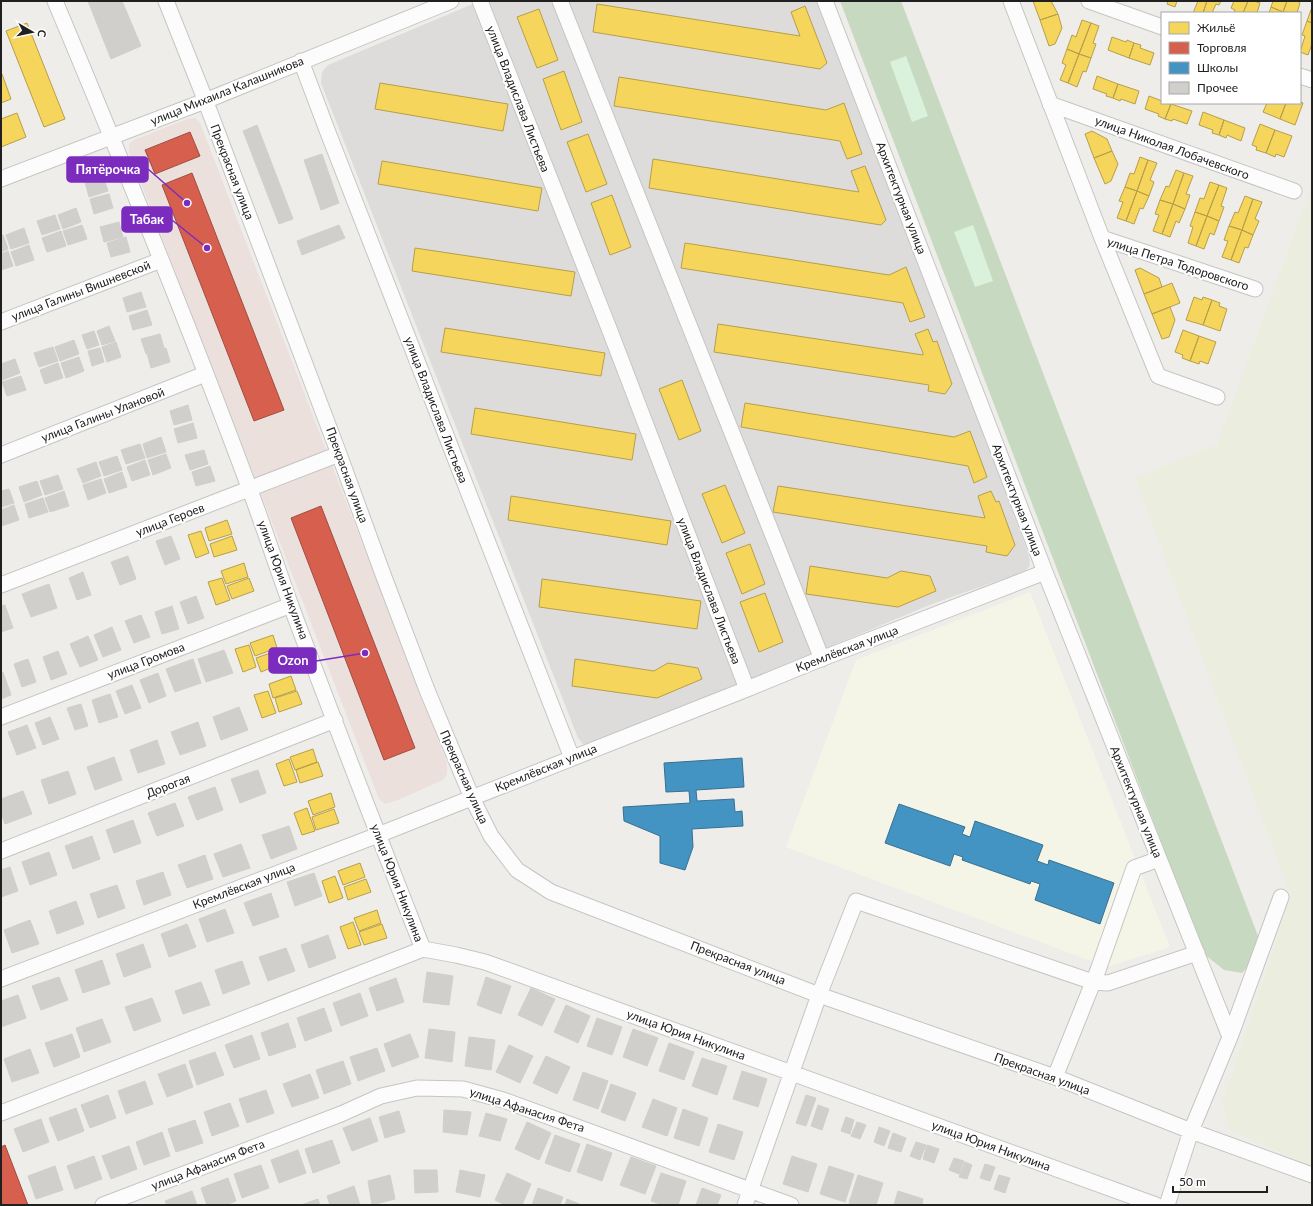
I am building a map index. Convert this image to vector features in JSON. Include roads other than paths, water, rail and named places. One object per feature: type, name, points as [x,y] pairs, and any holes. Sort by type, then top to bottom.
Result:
[{"type":"street","name":"улица Юрия Никулина","points":[[55,1],[112,136],[250,489],[291,606],[423,949],[485,962],[1156,1205]]},
{"type":"street","name":"Прекрасная улица","points":[[166,1],[339,454],[419,669],[472,798],[491,836],[517,870],[551,892],[819,994],[1055,1077],[1191,1131],[1312,1175]]},
{"type":"street","name":"улица Михаила Калашникова","points":[[1,179],[205,101],[451,1]]},
{"type":"street","name":"улица Владислава Листьева","points":[[480,1],[610,331],[747,689]]},
{"type":"street","points":[[560,1],[822,659]]},
{"type":"street","name":"Архитектурная улица","points":[[825,1],[1045,572],[1230,1037]]},
{"type":"street","points":[[1011,1],[1102,238],[1158,376],[1217,397]]},
{"type":"street","points":[[1089,1],[1161,27]]},
{"type":"street","name":"улица Владислава Листьева","points":[[301,61],[332,145],[572,758]]},
{"type":"street","points":[[1301,76],[1312,80]]},
{"type":"street","name":"улица Николая Лобачевского","points":[[1050,104],[1294,191]]},
{"type":"street","name":"улица Петра Тодоровского","points":[[1102,238],[1254,289]]},
{"type":"street","name":"улица Галины Вишневской","points":[[1,322],[161,260]]},
{"type":"street","name":"улица Галины Улановой","points":[[1,455],[205,374]]},
{"type":"street","name":"улица Героев","points":[[1,585],[339,454]]},
{"type":"street","name":"Кремлёвская улица","points":[[1,979],[378,835],[1045,572]]},
{"type":"street","name":"улица Громова","points":[[1,717],[291,606]]},
{"type":"street","name":"Дорогая","points":[[1,851],[335,720]]},
{"type":"street","points":[[1055,1077],[1093,982],[1134,868],[1159,859]]},
{"type":"street","points":[[1167,1205],[1191,1131],[1230,1037],[1281,897]]},
{"type":"street","points":[[745,1205],[819,994],[856,901],[1093,982],[1108,983],[1197,953]]},
{"type":"street","points":[[1,1113],[423,949]]},
{"type":"street","name":"улица Афанасия Фета","points":[[103,1205],[341,1114],[381,1096],[417,1088],[463,1089],[503,1100],[791,1205]]},
{"type":"place","name":"Пятёрочка","points":[[187,203]]},
{"type":"place","name":"Табак","points":[[207,248]]},
{"type":"place","name":"Ozon","points":[[365,653]]}]
